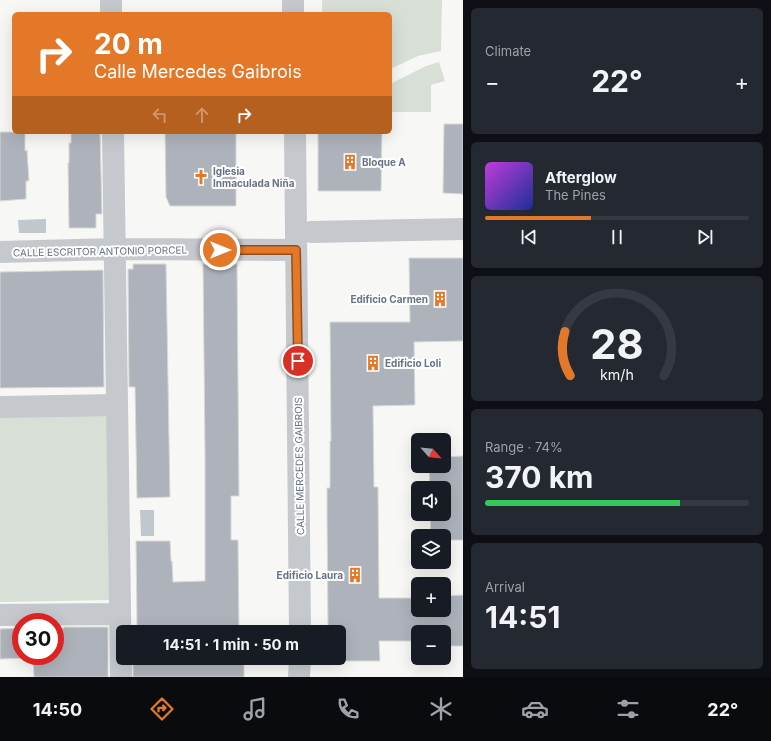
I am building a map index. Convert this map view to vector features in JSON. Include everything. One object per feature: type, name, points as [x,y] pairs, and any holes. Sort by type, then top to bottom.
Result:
[{"type":"street","points":[[111,0],[111,12]]},
{"type":"street","points":[[293,0],[293,12]]},
{"type":"street","points":[[113,134],[121,677]]},
{"type":"street","name":"CALLE MERCEDES GAIBROIS","points":[[295,134],[300,625]]},
{"type":"street","points":[[311,232],[463,230]]},
{"type":"street","name":"CALLE ESCRITOR ANTONIO PORCEL","points":[[0,252],[115,249],[296,250]]},
{"type":"street","points":[[0,407],[117,405]]},
{"type":"street","points":[[0,615],[120,614]]},
{"type":"street","points":[[299,677],[300,665]]},
{"type":"shaded area","points":[[322,0],[442,0],[441,51],[418,56],[392,68],[392,12],[322,12]]},
{"type":"shaded area","points":[[439,62],[445,81],[431,85],[431,112],[392,112],[392,83],[426,66]]},
{"type":"shaded area","points":[[46,219],[46,233],[19,233],[18,220]]},
{"type":"shaded area","points":[[107,415],[109,600],[0,602],[0,417]]},
{"type":"shaded area","points":[[140,510],[154,510],[154,536],[141,536]]},
{"type":"building","points":[[444,124],[463,124],[463,194],[443,193]]},
{"type":"building","points":[[0,132],[25,134],[25,151],[27,150],[29,181],[26,181],[26,199],[0,201]]},
{"type":"building","points":[[71,134],[100,134],[102,214],[96,214],[96,228],[69,228],[68,163],[69,143],[71,143]]},
{"type":"building","name":"Iglesia Inmaculada Niña","points":[[165,134],[236,134],[236,206],[170,206],[166,197]]},
{"type":"building","name":"Bloque A","points":[[318,134],[382,134],[381,191],[318,191]]},
{"type":"building","points":[[409,258],[463,258],[463,341],[414,342],[415,405],[373,406],[374,487],[378,487],[379,598],[411,598],[411,617],[451,617],[451,596],[463,595],[463,646],[451,646],[451,625],[411,625],[411,641],[379,641],[380,661],[346,661],[346,625],[328,625],[327,488],[330,488],[331,441],[330,322],[410,322]]},
{"type":"building","points":[[133,264],[166,264],[170,497],[137,498],[135,387],[129,387],[128,269],[133,269]]},
{"type":"building","points":[[203,264],[237,264],[239,496],[231,496],[231,540],[238,540],[239,625],[137,625],[136,541],[170,541],[173,582],[205,581]]},
{"type":"building","points":[[103,270],[104,387],[0,388],[0,272]]},
{"type":"building","points":[[463,456],[463,540],[451,540],[451,529],[431,529],[430,521],[451,521],[451,481],[430,481],[429,473],[451,473],[451,457]]},
{"type":"building","points":[[108,627],[108,677],[34,677],[33,665],[64,665],[64,628]]},
{"type":"building","points":[[12,628],[12,659],[0,659],[0,629]]},
{"type":"building","points":[[133,665],[244,665],[244,677],[133,677]]},
{"type":"place","name":"Bloque A","points":[[350,162]]},
{"type":"place","name":"Iglesia Inmaculada Niña","points":[[201,177]]},
{"type":"place","name":"Edificio Carmen","points":[[440,299]]},
{"type":"place","name":"Edificio Loli","points":[[373,363]]},
{"type":"place","name":"Edificio Laura","points":[[355,575]]},
{"type":"route","points":[[220,250],[296,250],[298,361]]}]
